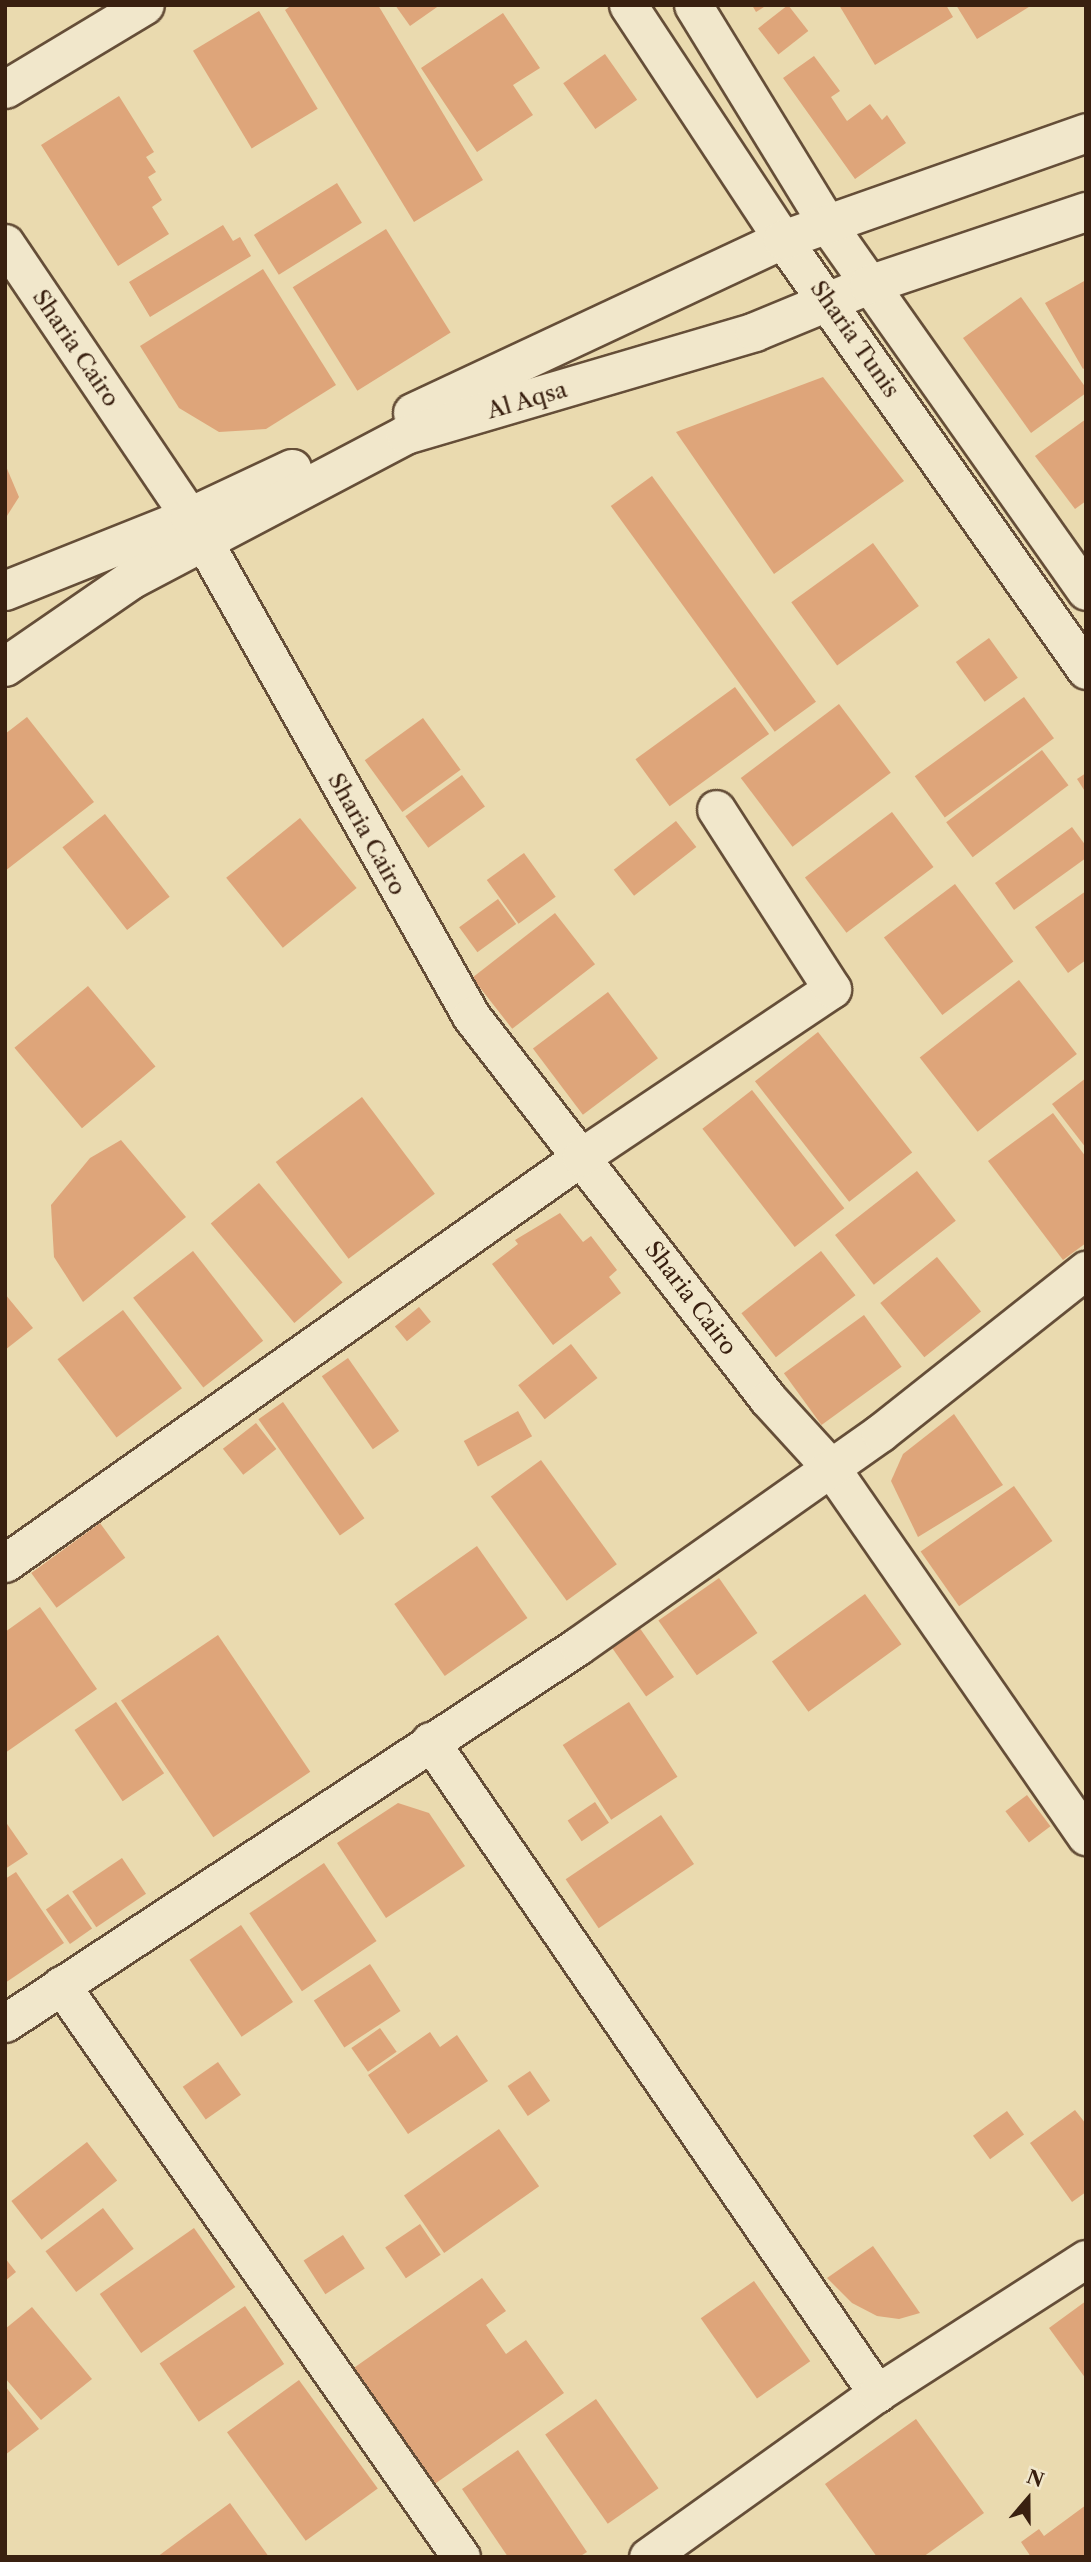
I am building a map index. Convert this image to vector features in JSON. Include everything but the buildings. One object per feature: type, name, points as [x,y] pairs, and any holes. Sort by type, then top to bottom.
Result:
[{"type":"main road","name":"Al Aqsa","points":[[5,667],[197,531],[783,240],[1086,133]]},
{"type":"main road","name":"Al Aqsa","points":[[5,591],[197,531],[406,435],[755,332],[869,285],[1086,212]]},
{"type":"street","points":[[5,89],[145,5]]},
{"type":"street","name":"Sharia Tunis","points":[[628,5],[783,240],[830,302],[1086,670]]},
{"type":"street","name":"Sharia Tunis","points":[[693,5],[827,224],[1086,592]]},
{"type":"street","name":"Sharia Cairo","points":[[5,243],[197,531],[471,1016],[768,1399],[831,1468],[1086,1836]]},
{"type":"street","points":[[5,1563],[581,1157],[832,989],[716,809]]},
{"type":"street","points":[[5,2023],[578,1646],[831,1468],[1086,1270]]},
{"type":"street","points":[[430,1741],[877,2393]]},
{"type":"street","points":[[61,1985],[460,2557]]},
{"type":"street","points":[[648,2557],[877,2393],[1086,2259]]}]
